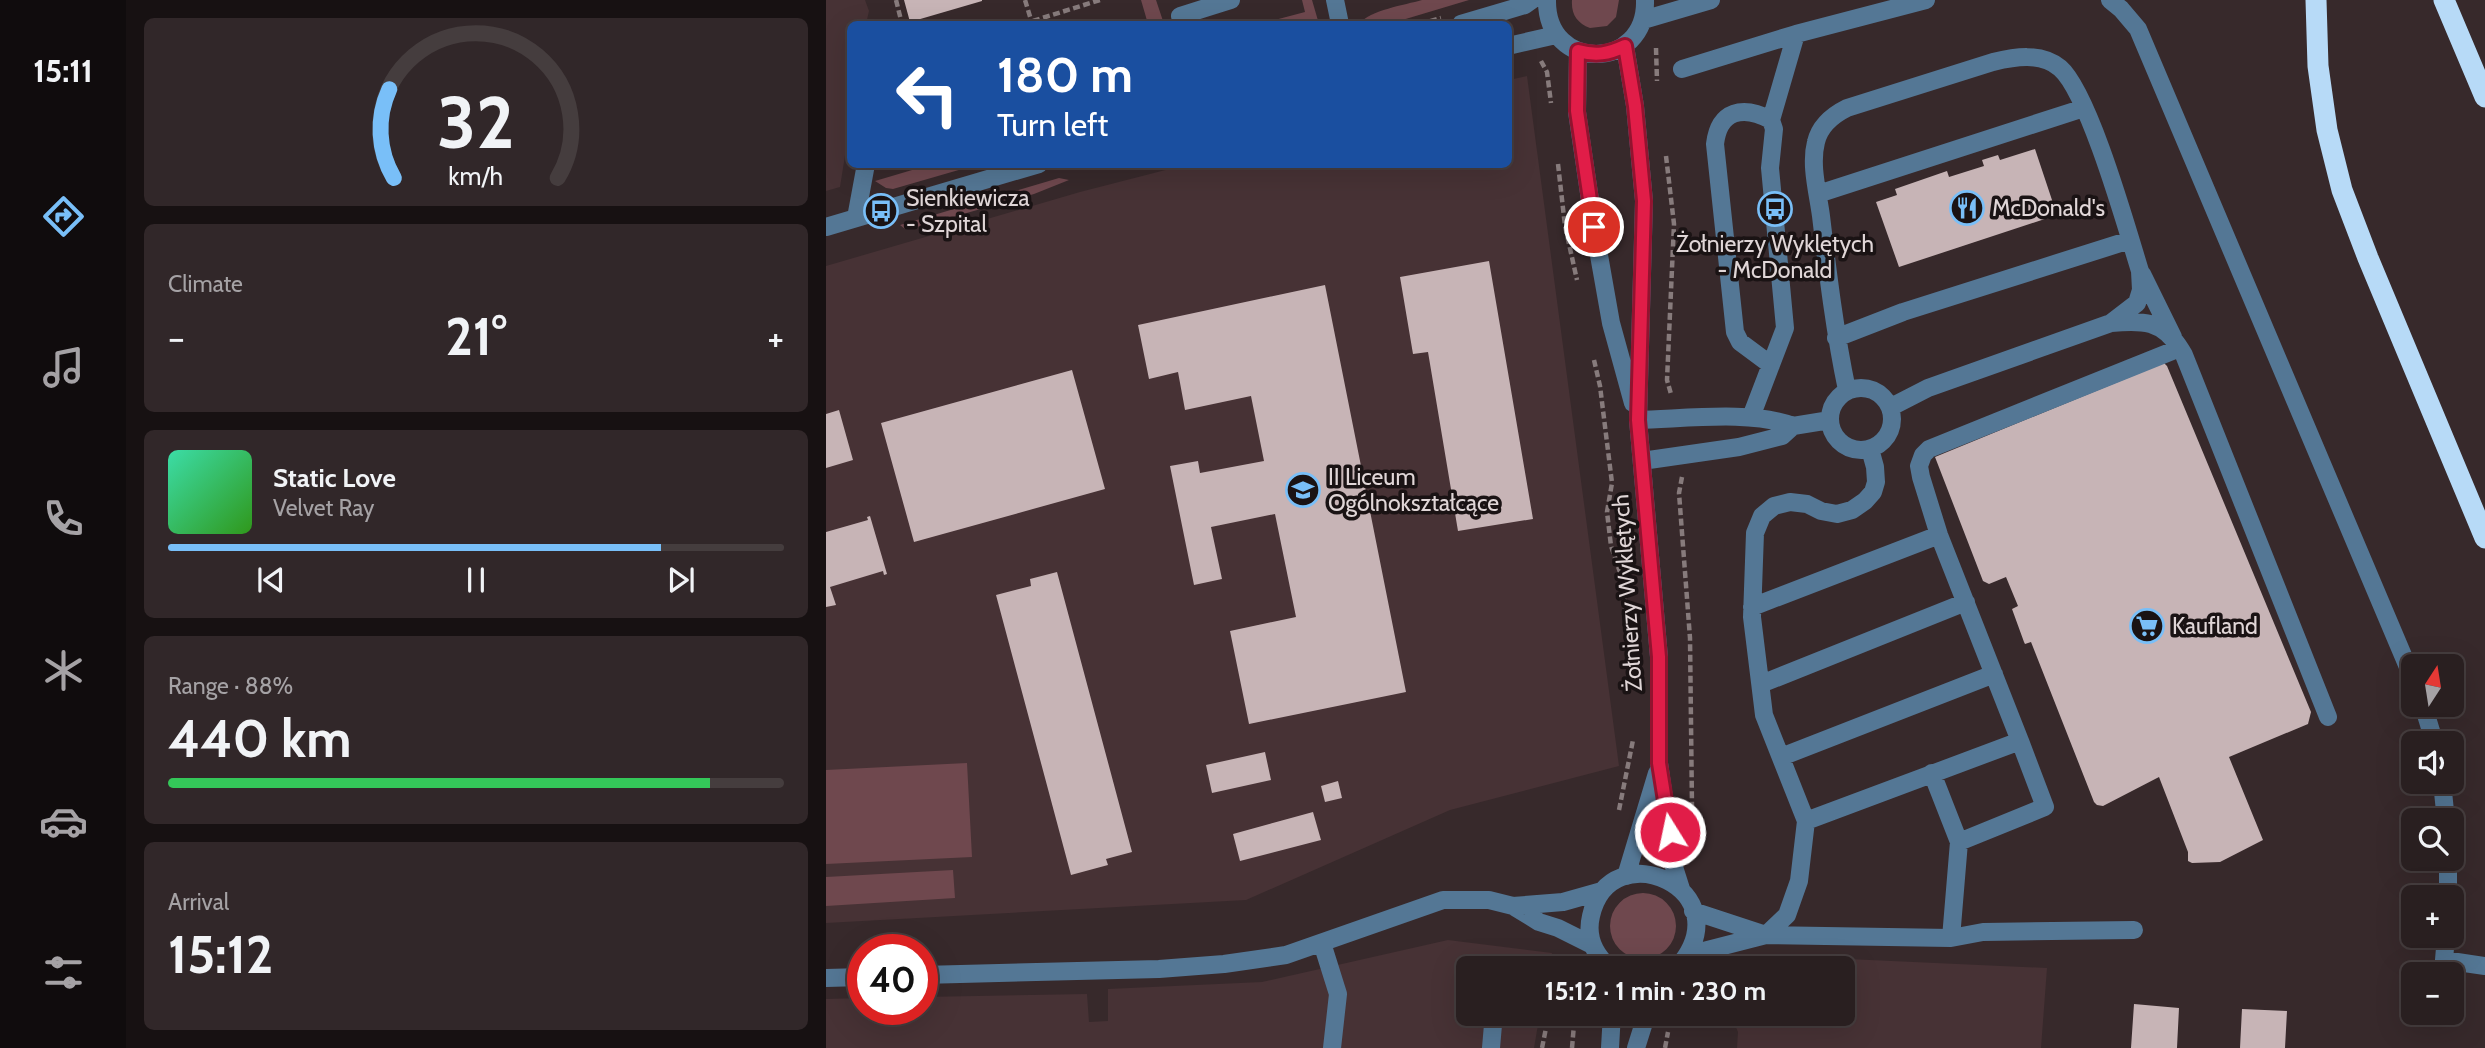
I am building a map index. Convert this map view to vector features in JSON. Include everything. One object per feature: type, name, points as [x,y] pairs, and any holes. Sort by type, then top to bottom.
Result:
[{"type":"highway","points":[[2316,0],[2318,66],[2327,130],[2342,190],[2485,538]]},
{"type":"highway","points":[[2444,0],[2485,97]]},
{"type":"street","points":[[1180,16],[1231,0]]},
{"type":"street","points":[[1335,0],[1339,21]]},
{"type":"street","points":[[1471,21],[1525,5],[1532,0]]},
{"type":"street","points":[[1547,0],[1550,23],[1556,34],[1566,45],[1594,55],[1610,53],[1625,46],[1636,34],[1643,20],[1645,0]]},
{"type":"street","points":[[1643,20],[1712,0]]},
{"type":"street","points":[[1682,69],[1796,34],[1926,0]]},
{"type":"street","points":[[2109,0],[2122,9],[2138,29],[2402,654]]},
{"type":"street","points":[[1512,45],[1556,34]]},
{"type":"street","points":[[1751,417],[1786,328],[1770,168],[1774,129],[1771,120],[1796,34]]},
{"type":"street","name":"Żołnierzy Wyklętych","points":[[1625,46],[1644,201],[1638,420],[1659,657],[1659,763],[1674,867],[1681,889],[1693,911]]},
{"type":"street","name":"Żołnierzy Wyklętych","points":[[1578,51],[1577,100],[1594,227],[1609,309],[1638,420]]},
{"type":"street","points":[[1847,390],[1836,338],[1814,156],[1816,141],[1823,126],[1833,115],[1847,108],[2013,57],[2029,57],[2050,62],[2060,68],[2077,91],[2140,271],[2178,344],[2328,717]]},
{"type":"street","points":[[1818,194],[2084,108]]},
{"type":"street","points":[[1770,365],[1740,342],[1735,332],[1715,144],[1717,132],[1724,120],[1734,114],[1746,111],[1758,113],[1771,120]]},
{"type":"street","points":[[856,218],[865,168]]},
{"type":"street","points":[[826,228],[1025,168]]},
{"type":"street","points":[[1836,338],[1903,312],[2130,240]]},
{"type":"street","points":[[2111,323],[2137,303],[2141,290],[2140,271]]},
{"type":"street","points":[[1891,407],[1928,388],[2111,323],[2142,320],[2178,344]]},
{"type":"street","points":[[1959,842],[2045,807],[1939,535],[1921,477],[1919,466],[1923,455],[1929,449],[2175,350],[2178,344]]},
{"type":"street","points":[[1868,388],[1877,391],[1891,407],[1892,428],[1879,445],[1860,450],[1843,444],[1836,437],[1830,420],[1834,403],[1847,390],[1868,388]]},
{"type":"street","points":[[1638,420],[1751,417],[1793,426],[1830,420]]},
{"type":"street","points":[[1642,461],[1739,447],[1782,436],[1793,426]]},
{"type":"street","points":[[1699,956],[1766,935],[1787,915],[1800,881],[1806,821],[1764,715],[1752,607],[1755,533],[1762,516],[1774,506],[1790,502],[1807,504],[1821,511],[1837,514],[1852,510],[1873,492],[1875,467],[1870,449]]},
{"type":"street","points":[[1752,607],[1939,535]]},
{"type":"street","points":[[1761,684],[1966,602]]},
{"type":"street","points":[[1781,757],[1994,674]]},
{"type":"street","points":[[1806,821],[2021,741]]},
{"type":"street","name":"Żołnierzy Wyklętych","points":[[1626,876],[1659,763]]},
{"type":"street","points":[[1932,773],[1959,842],[1951,938]]},
{"type":"street","points":[[1598,956],[1592,945],[1589,923],[1593,906],[1602,891],[1615,880],[1626,876],[1651,874],[1667,878],[1681,889]]},
{"type":"street","points":[[1513,906],[1563,902],[1602,891]]},
{"type":"street","points":[[938,975],[1159,969],[1286,956],[1443,900],[1489,900],[1513,906],[1539,922],[1592,945]]},
{"type":"street","points":[[1693,911],[1766,935],[1951,938],[1983,932],[2134,930]]},
{"type":"street","points":[[1686,956],[1695,938],[1696,920],[1693,911]]},
{"type":"street","points":[[1322,943],[1338,994],[1332,1048]]},
{"type":"street","points":[[2444,948],[2444,960],[2485,966]]},
{"type":"street","points":[[826,978],[847,977]]},
{"type":"street","points":[[1491,1048],[1493,1026]]},
{"type":"street","points":[[1610,1048],[1611,1026]]},
{"type":"street","points":[[1636,1048],[1643,1026]]},
{"type":"path","points":[[896,0],[901,21]]},
{"type":"path","points":[[1025,0],[1031,21]]},
{"type":"path","points":[[1038,21],[1100,0]]},
{"type":"path","points":[[1633,95],[1659,93],[1655,50],[1659,43]]},
{"type":"path","points":[[1535,55],[1547,72],[1553,114]]},
{"type":"path","points":[[1551,103],[1577,100]]},
{"type":"path","points":[[1665,143],[1674,224],[1667,380],[1675,401]]},
{"type":"path","points":[[1557,152],[1565,226],[1580,293]]},
{"type":"path","points":[[1594,359],[1612,483],[1607,512],[1611,546],[1622,578],[1634,698]]},
{"type":"path","points":[[1670,832],[1692,833],[1690,638],[1679,492],[1679,482],[1684,472]]},
{"type":"path","points":[[1634,737],[1615,829],[1640,831]]},
{"type":"path","points":[[1542,1048],[1546,1026]]},
{"type":"path","points":[[1572,1048],[1574,1026]]},
{"type":"shaded area","points":[[826,0],[865,0],[869,11],[867,21],[847,21],[847,143],[840,187],[826,191]]},
{"type":"shaded area","points":[[1141,0],[1156,0],[1163,21],[1147,21]]},
{"type":"shaded area","points":[[1302,0],[1312,0],[1318,21],[1271,21],[1305,12]]},
{"type":"shaded area","points":[[1422,0],[1469,0],[1399,21],[1362,21],[1379,12]]},
{"type":"shaded area","points":[[1572,0],[1619,0],[1616,17],[1607,26],[1590,28],[1576,17]]},
{"type":"shaded area","points":[[1527,76],[1619,766],[1450,810],[1246,900],[826,923],[826,266],[1080,192],[1173,168],[1512,168],[1512,79]]},
{"type":"shaded area","points":[[919,168],[966,168],[893,189],[875,181]]},
{"type":"shaded area","points":[[1059,178],[1069,180],[1034,194],[917,227],[905,229],[900,225]]},
{"type":"shaded area","points":[[967,763],[972,857],[826,864],[826,770]]},
{"type":"shaded area","points":[[953,870],[955,898],[826,906],[826,877]]},
{"type":"shaded area","points":[[1630,895],[1656,895],[1674,913],[1674,939],[1657,956],[1629,956],[1612,939],[1612,913]]},
{"type":"shaded area","points":[[1448,940],[1552,953],[1551,956],[1456,956],[1456,1026],[1538,1026],[1534,1048],[826,1048],[826,999],[847,998],[847,1025],[938,1025],[938,997],[1087,994],[1089,1022],[1108,1021],[1108,989],[1262,982]]},
{"type":"shaded area","points":[[1855,959],[2047,968],[2041,1048],[1737,1048],[1738,1032],[1735,1026],[1855,1026]]},
{"type":"building","points":[[904,0],[982,0],[913,21],[910,21]]},
{"type":"building","name":"McDonald's","points":[[2035,149],[2057,215],[1899,267],[1876,202],[1897,195],[1895,189],[1947,171],[1949,177],[1984,166],[1982,160],[1998,155],[2000,160]]},
{"type":"building","points":[[1489,261],[1533,519],[1458,531],[1428,352],[1413,354],[1400,277]]},
{"type":"building","points":[[1325,285],[1406,692],[1249,724],[1230,631],[1296,617],[1275,514],[1211,527],[1222,579],[1194,585],[1170,466],[1198,461],[1200,473],[1264,461],[1251,396],[1185,410],[1178,372],[1149,379],[1138,325]]},
{"type":"building","name":"Kaufland","points":[[2164,363],[2311,712],[2308,724],[2229,757],[2263,840],[2220,862],[2188,861],[2188,852],[2159,777],[2103,806],[2094,802],[2031,642],[2024,642],[2012,609],[2018,606],[2006,577],[1989,584],[1983,581],[1935,457]]},
{"type":"building","points":[[1072,370],[1105,489],[914,542],[881,423]]},
{"type":"building","points":[[839,410],[853,460],[826,468],[826,414]]},
{"type":"building","points":[[870,516],[887,574],[884,575],[883,571],[830,587],[836,605],[826,607],[826,532],[868,520],[867,517]]},
{"type":"building","points":[[1057,572],[1132,852],[1106,859],[1108,865],[1071,875],[996,595],[1031,586],[1030,579]]},
{"type":"building","points":[[1265,752],[1271,780],[1212,793],[1206,765]]},
{"type":"building","points":[[1338,781],[1342,798],[1325,802],[1321,786]]},
{"type":"building","points":[[1313,812],[1321,840],[1240,861],[1233,834]]},
{"type":"building","points":[[2134,1004],[2179,1008],[2177,1048],[2131,1048]]},
{"type":"building","points":[[2242,1009],[2287,1011],[2285,1048],[2240,1048]]},
{"type":"place","name":"McDonald's","points":[[1967,208]]},
{"type":"place","name":"Żołnierzy Wyklętych - McDonald","points":[[1775,209]]},
{"type":"place","name":"Sienkiewicza - Szpital","points":[[881,211]]},
{"type":"place","name":"II Liceum Ogólnokształcące","points":[[1303,490]]},
{"type":"place","name":"Kaufland","points":[[2147,626]]},
{"type":"route","points":[[1594,227],[1577,111],[1578,51],[1594,55],[1610,53],[1625,46],[1635,106],[1644,201],[1638,420],[1659,657],[1659,763],[1670,832]]}]
